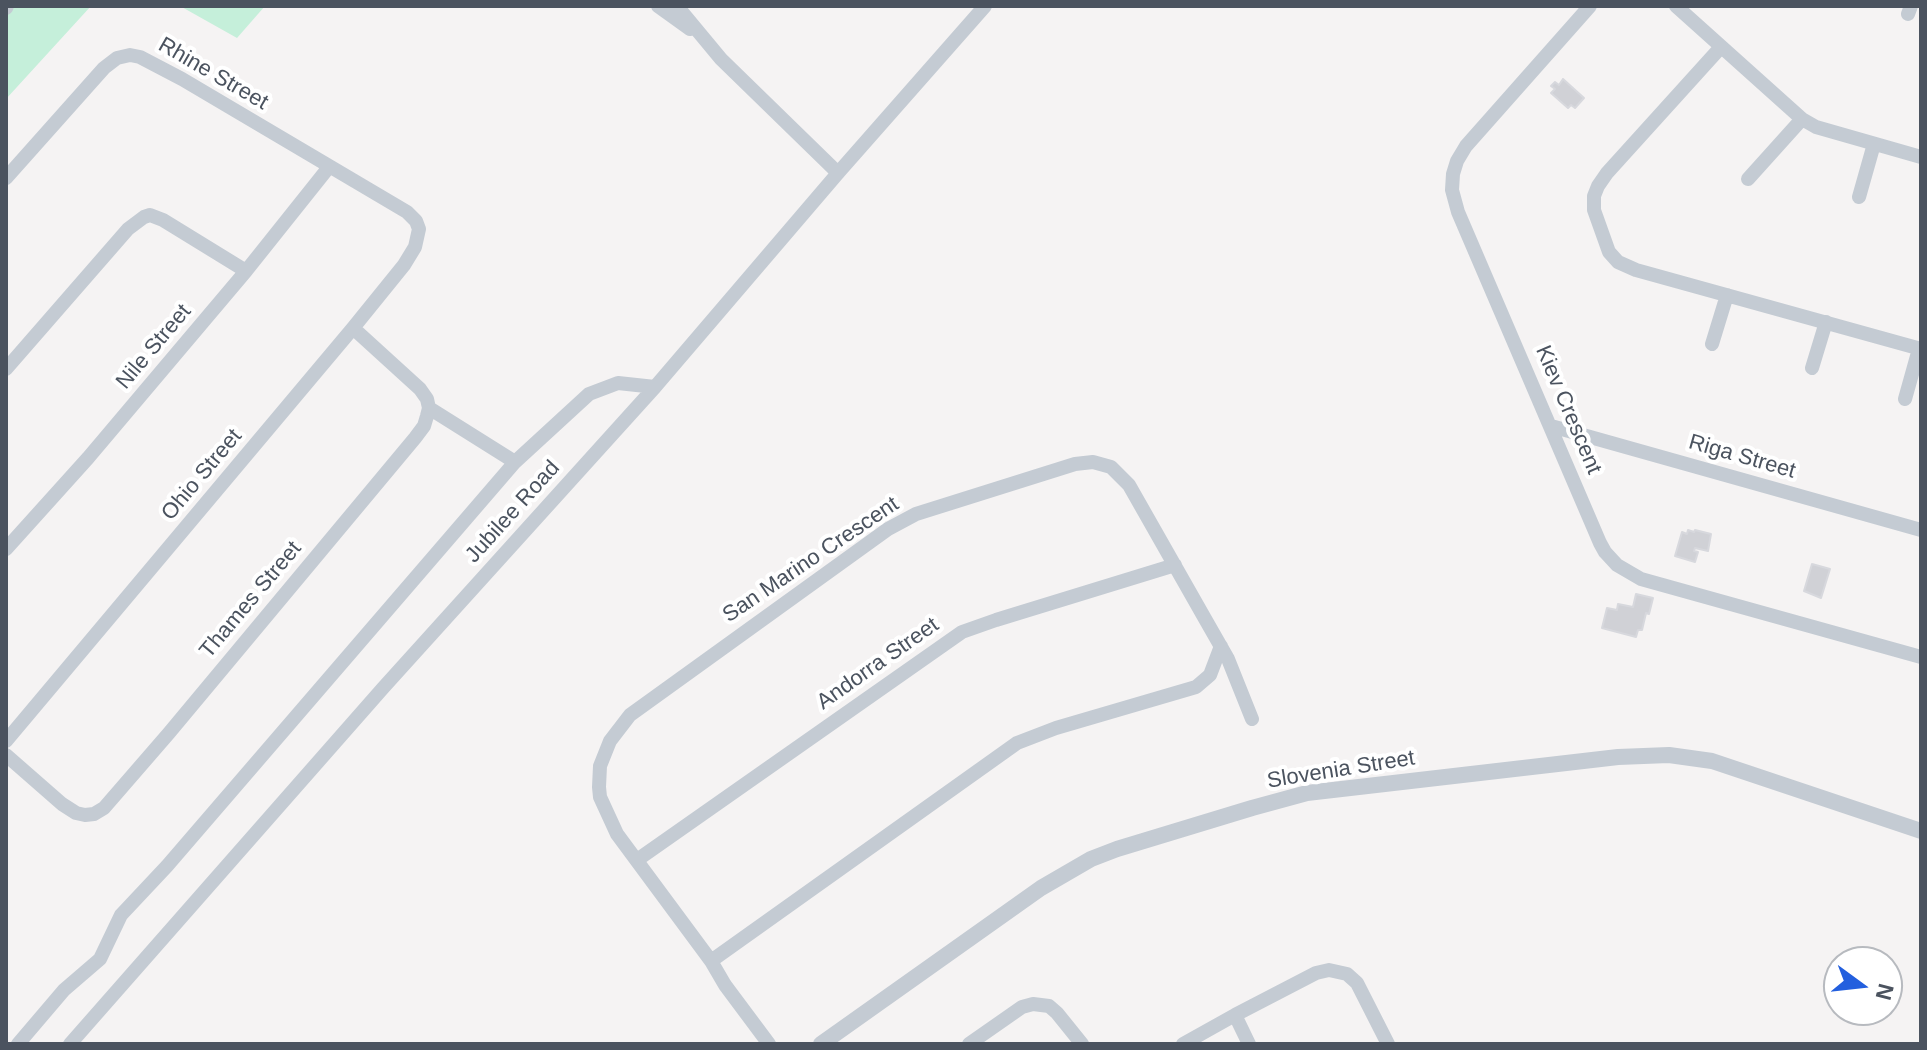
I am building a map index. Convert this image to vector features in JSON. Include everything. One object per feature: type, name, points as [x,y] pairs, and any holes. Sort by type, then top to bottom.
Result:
[{"type":"street","points":[[658,6],[702,36]]},
{"type":"street","points":[[677,6],[730,68],[838,173]]},
{"type":"street","name":"Jubilee Road","points":[[70,1044],[342,734],[655,387],[985,6]]},
{"type":"street","name":"Kiev Crescent","points":[[1590,6],[1475,135],[1461,154],[1453,174],[1452,190],[1458,212],[1600,543],[1624,571],[1647,581],[1921,657]]},
{"type":"street","points":[[1676,6],[1802,119],[1816,127],[1921,157]]},
{"type":"street","points":[[1721,47],[1598,186],[1595,217],[1609,252],[1618,262],[1636,270],[1920,349],[1905,399]]},
{"type":"street","name":"Rhine Street","points":[[6,178],[110,62],[123,55],[140,57],[407,212],[419,229]]},
{"type":"street","points":[[1748,179],[1802,119]]},
{"type":"street","points":[[1859,197],[1874,144]]},
{"type":"street","name":"Nile Street","points":[[6,549],[88,458],[246,271],[329,167]]},
{"type":"street","points":[[6,369],[128,229],[144,217],[150,215],[163,220],[246,271]]},
{"type":"street","name":"Ohio Street","points":[[6,741],[404,265],[415,247],[419,229]]},
{"type":"street","points":[[1712,344],[1727,295]]},
{"type":"street","points":[[1812,368],[1826,322]]},
{"type":"street","points":[[353,328],[420,389],[429,408],[515,462]]},
{"type":"street","points":[[18,1044],[64,990],[100,959],[121,915],[167,866],[515,462],[589,394],[618,383],[655,387]]},
{"type":"street","name":"Thames Street","points":[[6,755],[76,813],[94,814],[104,808],[415,438],[424,426],[429,408]]},
{"type":"street","name":"Riga Street","points":[[1551,426],[1921,530]]},
{"type":"street","name":"San Marino Crescent","points":[[769,1044],[617,834],[600,797],[600,766],[622,723],[641,706],[900,522],[1075,464],[1093,462],[1111,467],[1125,480],[1221,646],[1252,719]]},
{"type":"street","name":"Andorra Street","points":[[637,860],[962,632],[1175,565]]},
{"type":"street","points":[[711,961],[1017,743],[1056,728],[1196,687],[1210,675],[1221,646]]},
{"type":"street","name":"Slovenia Street","points":[[821,1044],[1031,895],[1091,859],[1307,793],[1618,757],[1669,755],[1712,761],[1921,831]]},
{"type":"street","points":[[1183,1044],[1316,973],[1329,970],[1347,974],[1360,987],[1388,1044]]},
{"type":"street","points":[[969,1044],[1022,1007],[1033,1004],[1049,1006],[1082,1044]]},
{"type":"street","points":[[1235,1015],[1249,1044]]},
{"type":"green space","points":[[6,6],[91,6],[6,99]]},
{"type":"green space","points":[[180,6],[265,6],[237,38]]},
{"type":"building","points":[[1563,79],[1584,98],[1575,108],[1571,105],[1568,108],[1551,93],[1555,89],[1551,86],[1555,82],[1559,85]]},
{"type":"building","points":[[1688,530],[1711,534],[1708,551],[1695,548],[1694,551],[1698,552],[1695,562],[1675,556],[1682,532],[1687,534]]},
{"type":"building","points":[[1812,564],[1830,569],[1821,598],[1804,591]]},
{"type":"building","points":[[1636,594],[1653,598],[1649,614],[1646,613],[1642,630],[1638,630],[1636,637],[1602,628],[1607,608],[1617,610],[1618,604],[1633,607]]}]
